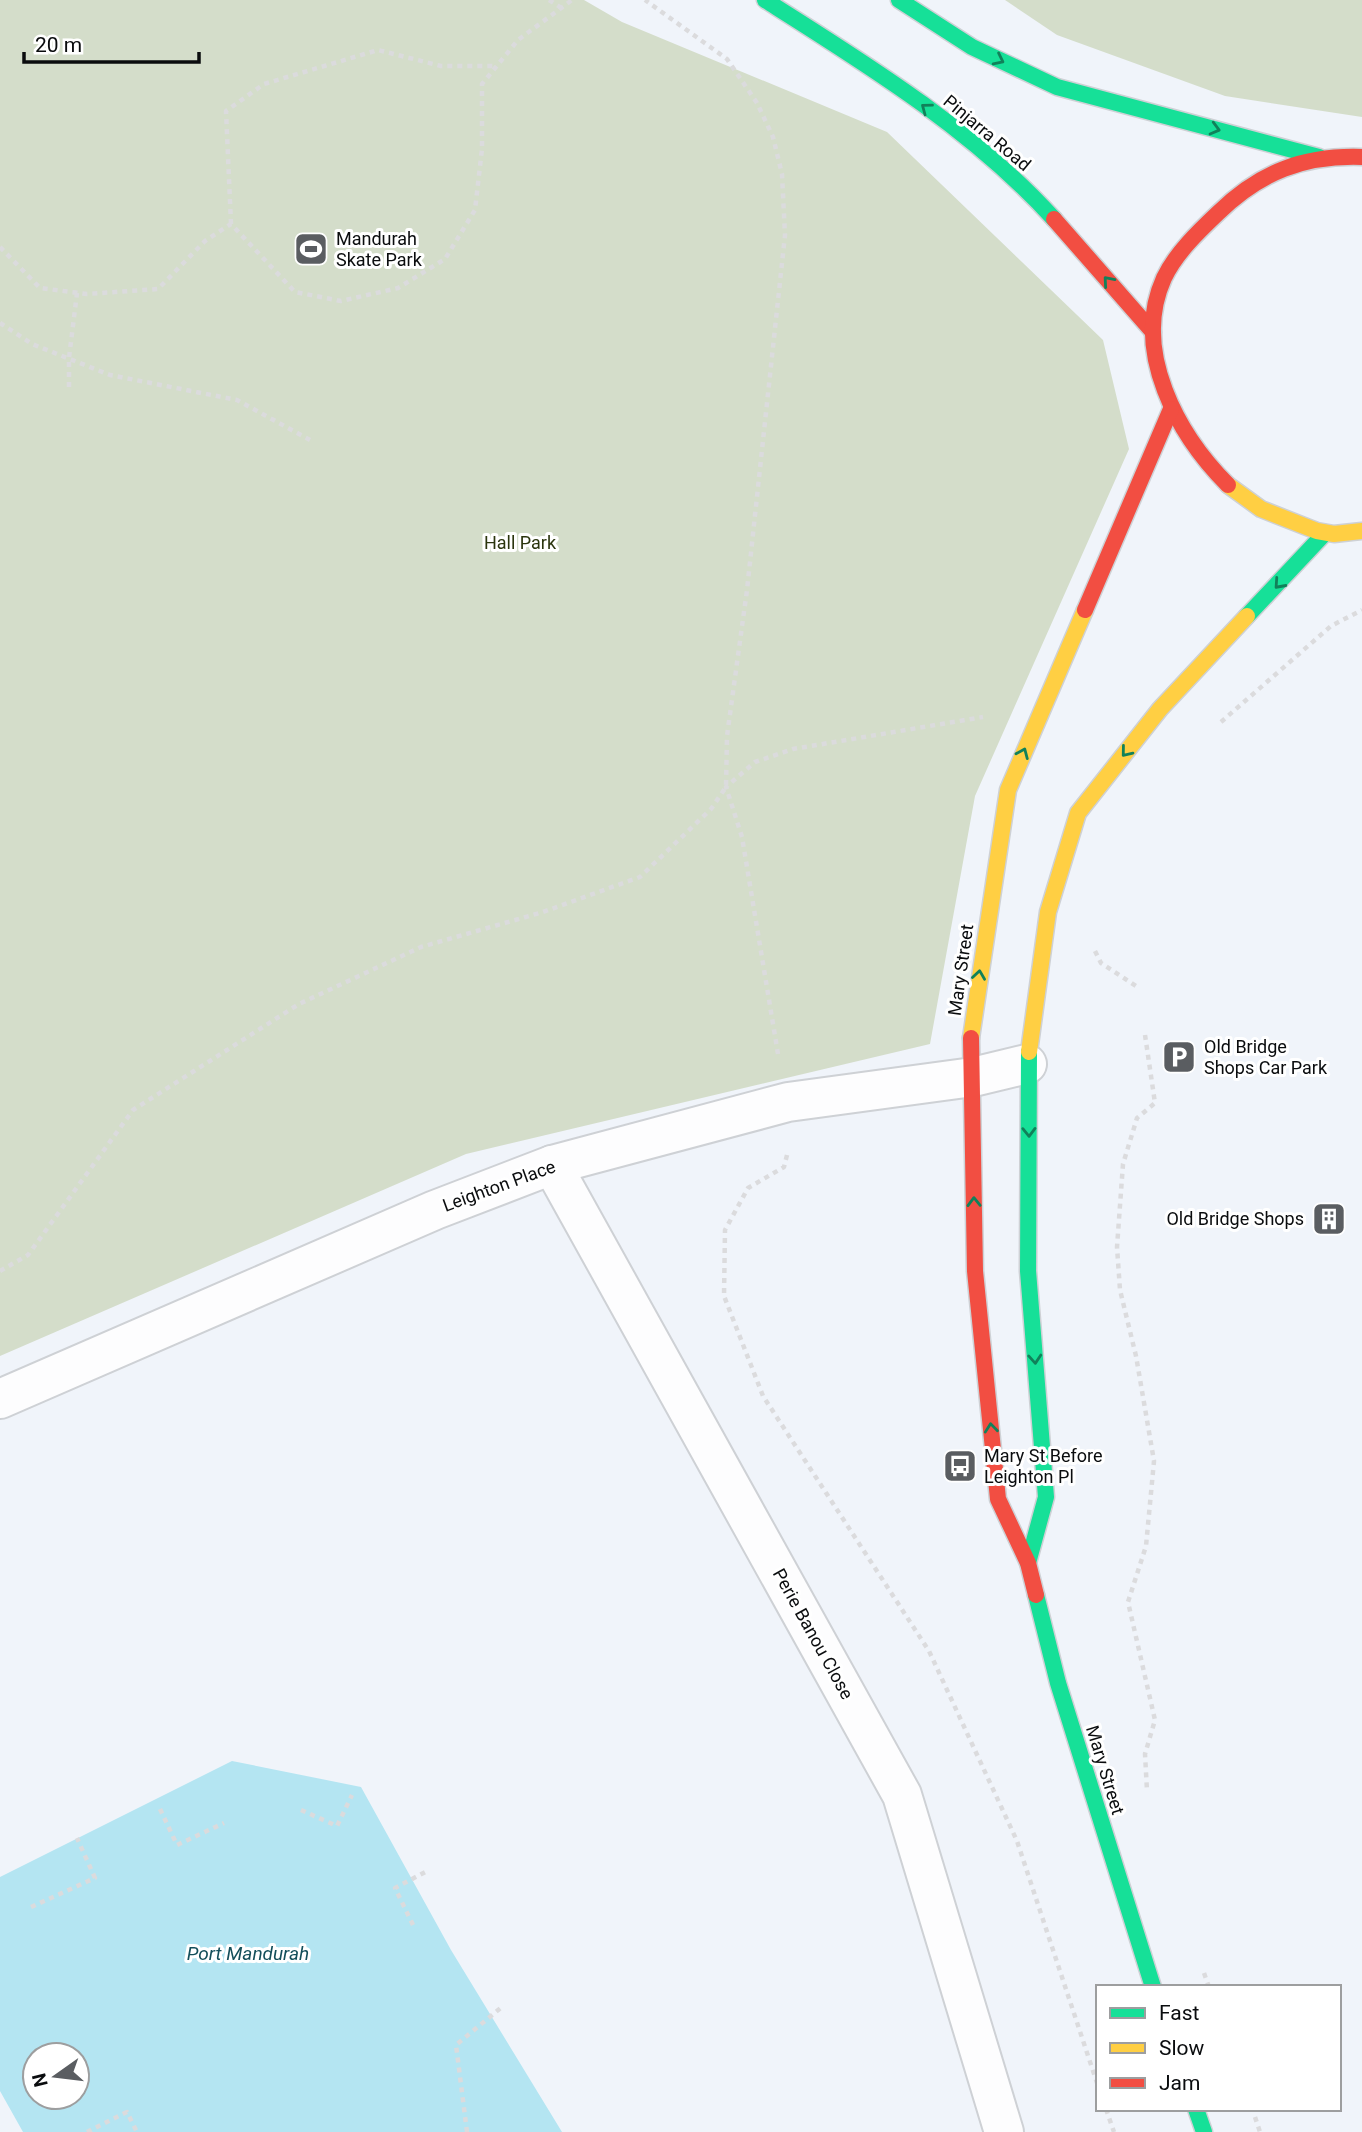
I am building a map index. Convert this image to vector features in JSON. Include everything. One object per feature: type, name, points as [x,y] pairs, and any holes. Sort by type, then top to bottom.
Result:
[{"type":"street","name":"Pinjarra Road","points":[[765,0],[879,72],[986,153],[1053,218],[1153,332]]},
{"type":"street","points":[[899,0],[972,47],[1057,87],[1319,157]]},
{"type":"street","points":[[1362,157],[1297,159],[1247,185],[1211,219],[1180,254],[1160,290],[1153,332],[1156,359],[1171,409],[1207,465],[1252,504],[1325,533],[1362,531]]},
{"type":"street","name":"Mary Street","points":[[1152,1985],[1058,1683],[1028,1563],[998,1499],[975,1271],[973,1077],[969,1049],[1008,790],[1171,409]]},
{"type":"street","name":"Mary Street","points":[[1028,1563],[1046,1497],[1028,1271],[1027,1064],[1048,912],[1079,813],[1160,709],[1325,533]]},
{"type":"street","name":"Leighton Place","points":[[0,1399],[435,1210],[552,1166],[788,1102],[973,1077],[1027,1064]]},
{"type":"street","name":"Perie Banou Close","points":[[552,1166],[902,1795],[1004,2132]]},
{"type":"street","points":[[1197,2111],[1204,2132]]},
{"type":"path","points":[[550,0],[563,9]]},
{"type":"path","points":[[496,66],[441,66],[378,50],[264,84],[226,111],[231,224],[295,292],[341,301],[398,288],[445,259],[475,210],[482,149],[482,84],[518,40],[572,0]]},
{"type":"path","points":[[645,0],[727,59],[757,103],[773,137],[782,174],[785,235],[747,590],[727,736],[726,787],[743,837],[792,1136],[784,1167],[748,1188],[725,1230],[724,1296],[763,1396],[929,1651],[1017,1840],[1096,2080]]},
{"type":"path","points":[[0,247],[40,288],[77,293],[158,289],[205,241],[231,224]]},
{"type":"path","points":[[69,387],[69,358],[77,293]]},
{"type":"path","points":[[0,323],[32,344],[110,375],[237,400],[310,440]]},
{"type":"path","points":[[1212,729],[1331,625],[1362,610]]},
{"type":"path","points":[[0,1271],[29,1255],[133,1110],[299,1004],[421,947],[542,912],[639,877],[711,809],[726,787],[755,762],[793,750],[974,717],[1011,716],[1034,727]]},
{"type":"path","points":[[1145,1035],[1155,1103],[1137,1118],[1123,1164],[1117,1247],[1120,1290],[1136,1356],[1154,1461],[1146,1546],[1128,1602],[1155,1720],[1145,1755],[1147,1794]]},
{"type":"path","points":[[301,1810],[337,1826],[352,1795]]},
{"type":"path","points":[[160,1809],[177,1845],[224,1823]]},
{"type":"path","points":[[31,1907],[95,1878],[77,1838]]},
{"type":"path","points":[[413,1925],[395,1888],[429,1870]]},
{"type":"path","points":[[1200,1962],[1208,1985]]},
{"type":"path","points":[[467,2132],[456,2045],[503,2006]]},
{"type":"path","points":[[1107,2111],[1114,2132]]},
{"type":"path","points":[[88,2132],[127,2112],[137,2132]]},
{"type":"green space","name":"Hall Park","points":[[0,0],[584,0],[622,22],[887,132],[1103,340],[1129,449],[975,796],[930,1044],[466,1154],[0,1356]]},
{"type":"green space","points":[[1005,0],[1362,0],[1362,117],[1225,96],[1057,35]]},
{"type":"water","name":"Port Mandurah","points":[[232,1761],[361,1787],[451,1950],[562,2132],[23,2132],[0,2091],[0,1877]]},
{"type":"traffic: fast","points":[[765,0],[880,74],[954,127],[1022,186],[1054,219]]},
{"type":"traffic: fast","points":[[899,0],[972,47],[1057,87],[1319,157]]},
{"type":"traffic: fast","points":[[1247,616],[1325,533]]},
{"type":"traffic: fast","points":[[1028,1563],[1046,1497],[1028,1271],[1029,1052]]},
{"type":"traffic: fast","points":[[1036,1595],[1058,1683],[1152,1985]]},
{"type":"traffic: fast","points":[[1197,2111],[1204,2132]]},
{"type":"traffic: slow","points":[[1228,485],[1261,509],[1317,531],[1334,534],[1362,531]]},
{"type":"traffic: slow","points":[[971,1038],[1008,790],[1085,610]]},
{"type":"traffic: slow","points":[[1029,1052],[1048,912],[1078,813],[1160,709],[1247,616]]},
{"type":"traffic: jam","points":[[1228,485],[1192,442],[1165,390],[1153,334],[1155,306],[1164,278],[1195,235],[1250,187],[1302,163],[1362,157]]},
{"type":"traffic: jam","points":[[1054,219],[1153,332]]},
{"type":"traffic: jam","points":[[1085,610],[1171,409]]},
{"type":"traffic: jam","points":[[971,1038],[975,1271],[998,1499],[1028,1563],[1036,1595]]},
{"type":"place","name":"Mandurah Skate Park","points":[[311,249]]},
{"type":"place","name":"Old Bridge Shops Car Park","points":[[1179,1057]]},
{"type":"place","name":"Old Bridge Shops","points":[[1329,1219]]},
{"type":"place","name":"Mary St Before Leighton Pl","points":[[960,1466]]}]
